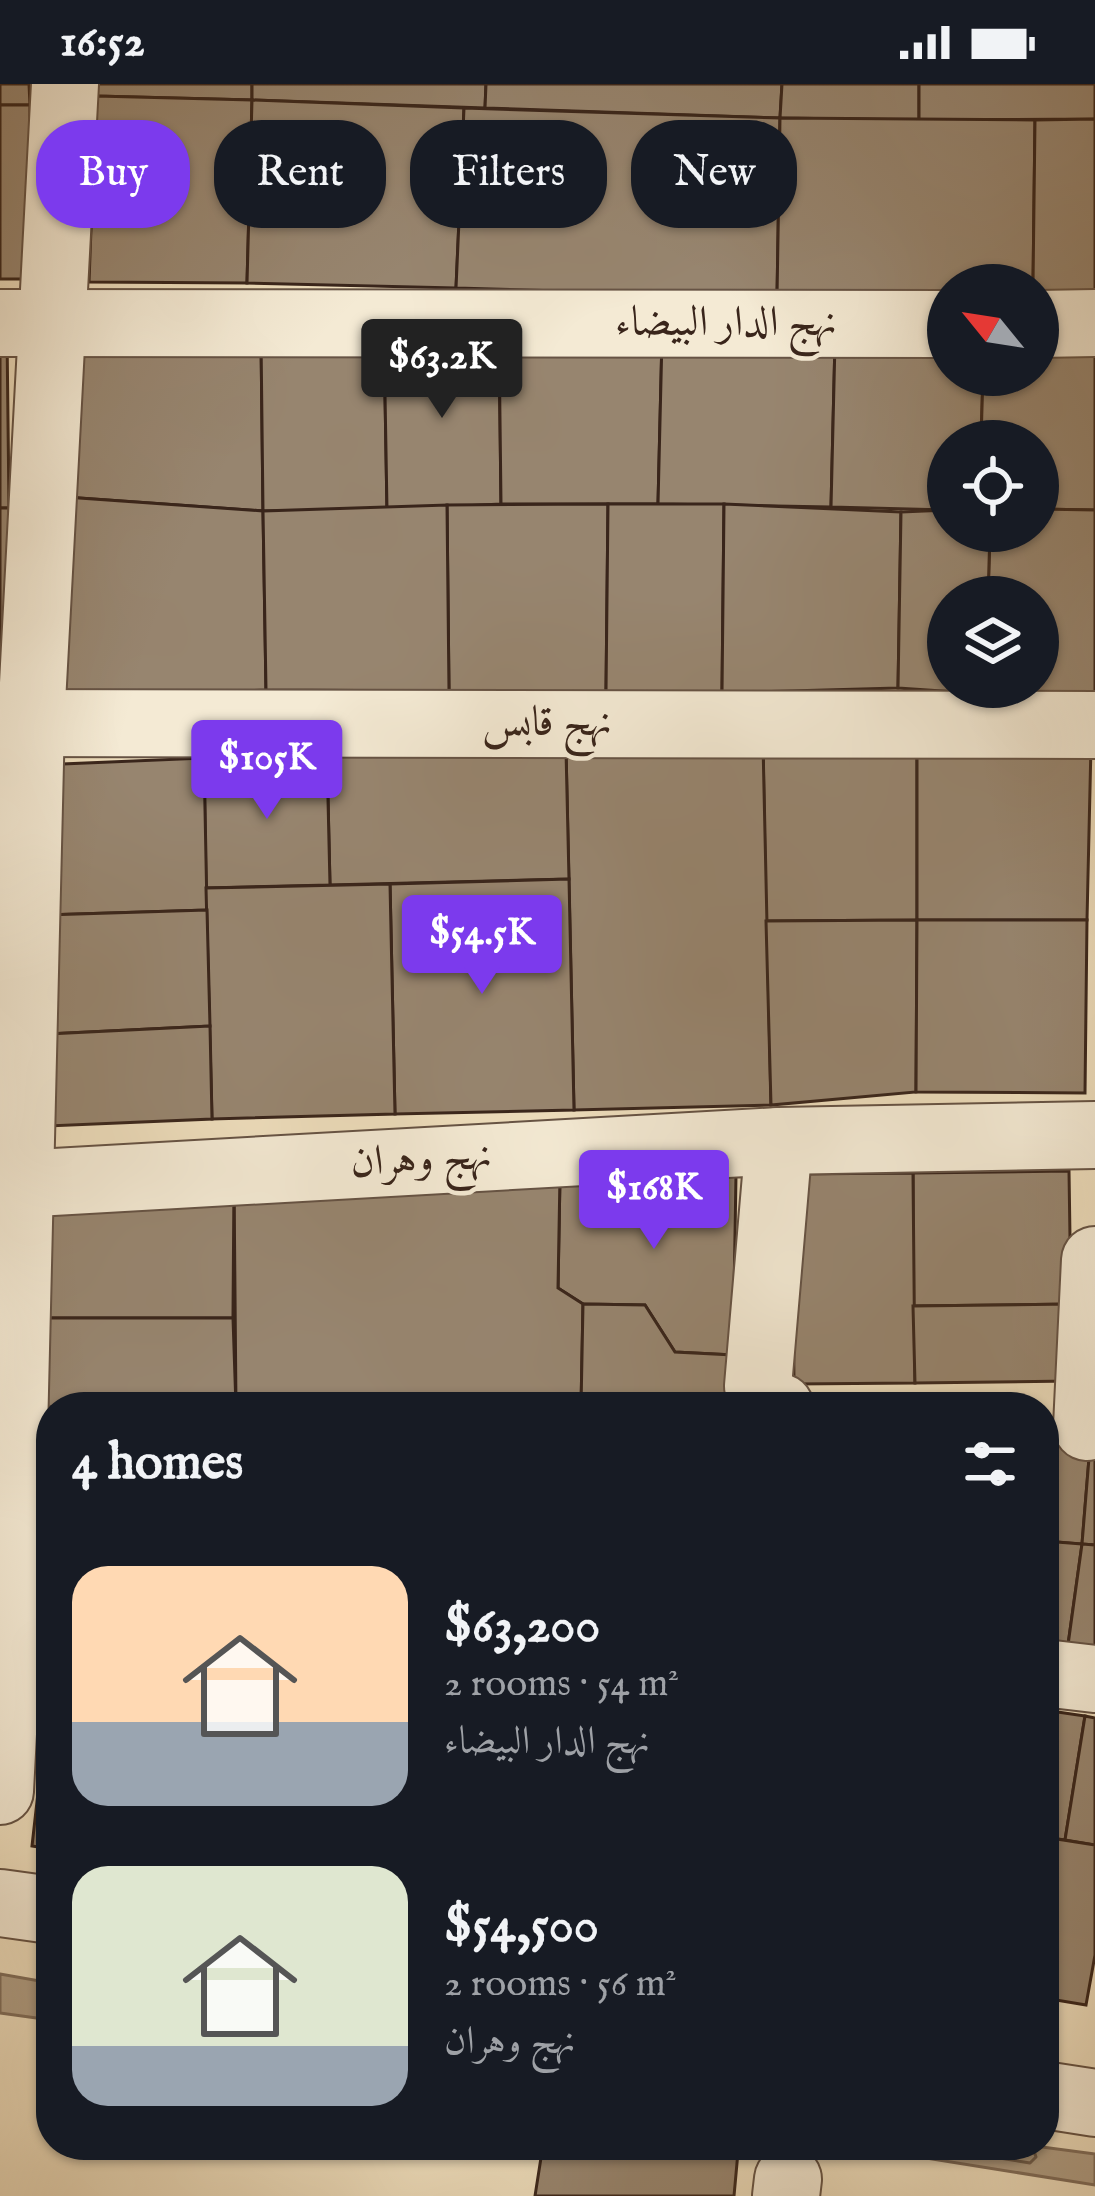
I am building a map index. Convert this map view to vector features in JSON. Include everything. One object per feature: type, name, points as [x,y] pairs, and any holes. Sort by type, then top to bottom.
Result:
[{"type":"street","points":[[0,1791],[20,1600],[9,1183],[25,322],[65,84]]},
{"type":"street","name":"نهج الدار البيضاء","points":[[25,322],[927,324]]},
{"type":"street","points":[[1059,324],[1095,323]]},
{"type":"street","name":"نهج قابس","points":[[16,722],[1095,725]]},
{"type":"street","name":"نهج وهران","points":[[9,1183],[779,1141],[1095,1136]]},
{"type":"street","points":[[761,1392],[779,1141]]},
{"type":"street","points":[[1076,1426],[1095,1260]]},
{"type":"street","points":[[1059,1675],[1095,1679]]},
{"type":"street","points":[[0,1903],[36,1908]]},
{"type":"street","points":[[1059,2097],[1095,2103]]},
{"type":"water","points":[[0,1974],[36,1980],[36,2018],[0,2013]]},
{"type":"water","points":[[1059,2149],[1095,2154],[1095,2185],[939,2160],[1059,2160]]},
{"type":"building","points":[[0,84],[29,84],[30,105],[0,105]]},
{"type":"building","points":[[97,84],[252,84],[252,100],[96,96]]},
{"type":"building","points":[[252,84],[486,84],[485,108],[252,100]]},
{"type":"building","points":[[486,84],[782,84],[780,118],[485,108]]},
{"type":"building","points":[[782,84],[919,84],[919,120],[780,118]]},
{"type":"building","points":[[919,84],[1095,84],[1095,119],[919,120]]},
{"type":"building","points":[[96,96],[252,100],[251,120],[214,120],[214,228],[249,228],[247,283],[89,282],[91,228],[190,228],[190,120],[95,120]]},
{"type":"building","points":[[252,100],[464,108],[463,120],[410,120],[410,228],[459,228],[456,288],[247,283],[249,228],[386,228],[386,120],[251,120]]},
{"type":"building","points":[[0,105],[30,105],[29,279],[0,279]]},
{"type":"building","points":[[464,108],[780,118],[631,120],[631,228],[778,228],[777,297],[456,288],[459,228],[607,228],[607,120],[463,120]]},
{"type":"building","points":[[780,118],[1035,120],[1033,264],[927,264],[927,298],[777,297],[778,228],[797,228],[797,120]]},
{"type":"building","points":[[1095,119],[1095,298],[1059,299],[1059,264],[1033,264],[1035,120]]},
{"type":"building","points":[[70,331],[261,339],[263,511],[65,497]]},
{"type":"building","points":[[0,334],[7,334],[9,508],[0,508]]},
{"type":"building","points":[[384,336],[387,510],[263,511],[261,339]]},
{"type":"building","points":[[384,336],[499,336],[501,504],[387,510]]},
{"type":"building","points":[[499,336],[662,338],[658,504],[501,504]]},
{"type":"building","points":[[662,338],[835,342],[831,507],[658,504]]},
{"type":"building","points":[[1059,339],[1095,340],[1095,510],[1059,509],[1059,420],[982,420],[982,396],[1059,396]]},
{"type":"building","points":[[927,340],[927,396],[982,396],[982,420],[927,420],[927,509],[831,507],[835,342]]},
{"type":"building","points":[[65,497],[263,511],[266,690],[65,700]]},
{"type":"building","points":[[608,504],[606,692],[449,691],[447,505]]},
{"type":"building","points":[[608,504],[724,504],[722,693],[606,692]]},
{"type":"building","points":[[724,504],[901,512],[898,688],[722,693]]},
{"type":"building","points":[[447,505],[449,691],[266,690],[263,511]]},
{"type":"building","points":[[0,508],[9,508],[11,704],[0,704]]},
{"type":"building","points":[[1059,509],[1095,510],[1095,696],[1059,695],[1059,576],[989,576],[989,552],[1059,552]]},
{"type":"building","points":[[927,511],[927,552],[989,552],[989,576],[927,576],[927,690],[898,688],[901,512]]},
{"type":"building","points":[[917,743],[917,920],[766,921],[763,744]]},
{"type":"building","points":[[917,743],[1091,745],[1087,920],[917,920]]},
{"type":"building","points":[[763,744],[771,1105],[574,1110],[566,750]]},
{"type":"building","points":[[566,750],[569,879],[330,885],[327,756]]},
{"type":"building","points":[[327,756],[330,885],[206,888],[204,758]]},
{"type":"building","points":[[204,758],[207,910],[45,915],[39,765]]},
{"type":"building","points":[[569,879],[574,1110],[395,1114],[390,884]]},
{"type":"building","points":[[390,884],[395,1114],[212,1119],[206,888]]},
{"type":"building","points":[[207,910],[210,1026],[48,1034],[45,915]]},
{"type":"building","points":[[917,920],[916,1092],[771,1105],[766,921]]},
{"type":"building","points":[[917,920],[1087,920],[1085,1093],[916,1092]]},
{"type":"building","points":[[210,1026],[212,1119],[48,1126],[48,1034]]},
{"type":"building","points":[[1069,1171],[1071,1304],[913,1306],[913,1173]]},
{"type":"building","points":[[913,1173],[915,1383],[794,1384],[792,1174]]},
{"type":"building","points":[[736,1175],[733,1355],[675,1352],[645,1305],[583,1304],[558,1288],[560,1176]]},
{"type":"building","points":[[560,1176],[558,1288],[583,1304],[581,1392],[236,1392],[234,1181]]},
{"type":"building","points":[[234,1181],[233,1318],[33,1318],[35,1189]]},
{"type":"building","points":[[583,1304],[645,1305],[675,1352],[733,1355],[732,1392],[581,1392]]},
{"type":"building","points":[[1071,1304],[1071,1381],[915,1383],[913,1306]]},
{"type":"building","points":[[33,1318],[233,1318],[235,1392],[36,1392],[36,1418],[28,1418]]},
{"type":"building","points":[[28,1418],[36,1418],[36,1560],[28,1560]]},
{"type":"building","points":[[1059,1443],[1090,1446],[1082,1544],[1059,1542]]},
{"type":"building","points":[[1090,1446],[1095,1447],[1095,1545],[1082,1544]]},
{"type":"building","points":[[1059,1542],[1082,1544],[1067,1652],[1059,1651]]},
{"type":"building","points":[[1082,1544],[1095,1545],[1095,1656],[1067,1652]]},
{"type":"building","points":[[1059,1712],[1085,1716],[1065,1840],[1059,1839]]},
{"type":"building","points":[[1085,1716],[1095,1718],[1095,1845],[1065,1840]]},
{"type":"building","points":[[1059,1839],[1095,1845],[1095,1955],[1086,2005],[1059,2000]]},
{"type":"building","points":[[541,2160],[737,2160],[734,2196],[535,2196]]}]
